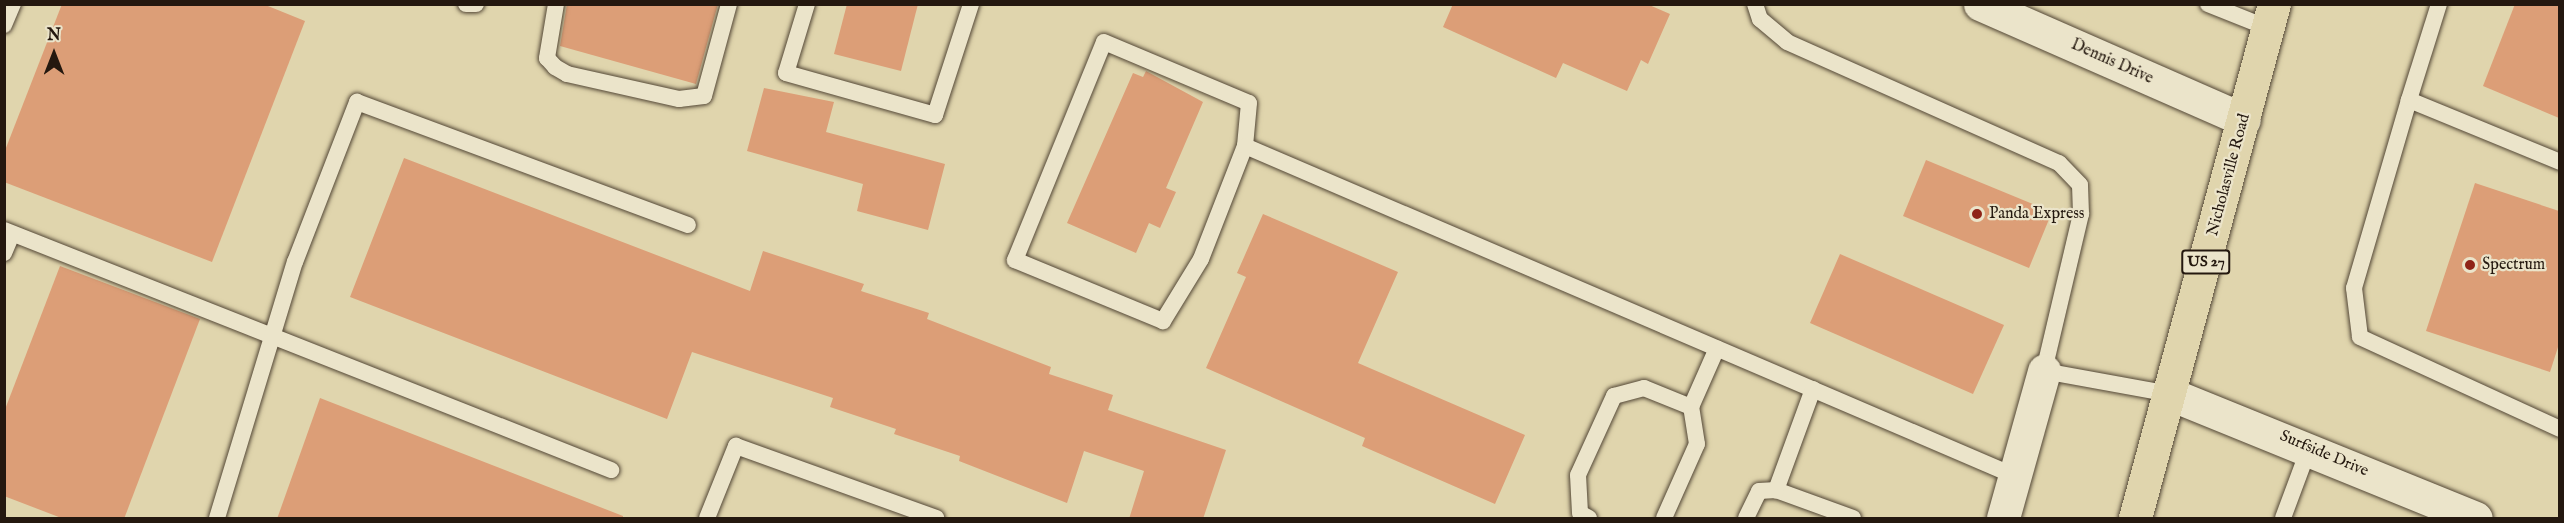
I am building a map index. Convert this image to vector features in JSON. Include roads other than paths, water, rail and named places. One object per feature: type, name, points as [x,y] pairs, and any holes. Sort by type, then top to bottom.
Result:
[{"type":"main road","name":"Nicholasville Road","points":[[2135,519],[2271,16]]},
{"type":"street","name":"Dennis Drive","points":[[1980,4],[2244,120]]},
{"type":"street","points":[[2003,519],[2044,371]]},
{"type":"street","name":"Surfside Drive","points":[[2170,394],[2309,448],[2476,519]]},
{"type":"lane","points":[[4,25],[13,4]]},
{"type":"lane","points":[[466,4],[476,4]]},
{"type":"lane","points":[[556,4],[546,58],[555,67],[567,74],[679,99],[704,96],[729,4]]},
{"type":"lane","points":[[807,4],[786,73],[935,115],[971,4]]},
{"type":"lane","points":[[1755,4],[1760,19],[1787,42],[2059,163],[2080,185],[2081,214],[2044,371],[2170,394]]},
{"type":"lane","points":[[2208,4],[2271,16]]},
{"type":"lane","points":[[2439,4],[2354,288],[2360,337],[2559,429]]},
{"type":"lane","points":[[1104,42],[1249,103],[1245,146],[1201,259],[1162,321],[1015,260],[1104,42]]},
{"type":"lane","points":[[2409,100],[2559,162]]},
{"type":"lane","points":[[217,519],[294,262],[357,102],[688,225]]},
{"type":"lane","points":[[1245,146],[2015,476]]},
{"type":"lane","points":[[4,253],[8,232],[611,470]]},
{"type":"lane","points":[[1664,519],[1696,444],[1691,407],[1717,348]]},
{"type":"lane","points":[[1589,519],[1580,513],[1578,475],[1614,396],[1644,388],[1691,407]]},
{"type":"lane","points":[[1776,490],[1813,389]]},
{"type":"lane","points":[[707,519],[736,446],[936,519]]},
{"type":"lane","points":[[2283,519],[2309,448]]},
{"type":"lane","points":[[1746,519],[1759,491],[1776,490],[1853,519]]},
{"type":"place","name":"Panda Express","points":[[1977,214]]},
{"type":"place","name":"Spectrum","points":[[2470,265]]}]
